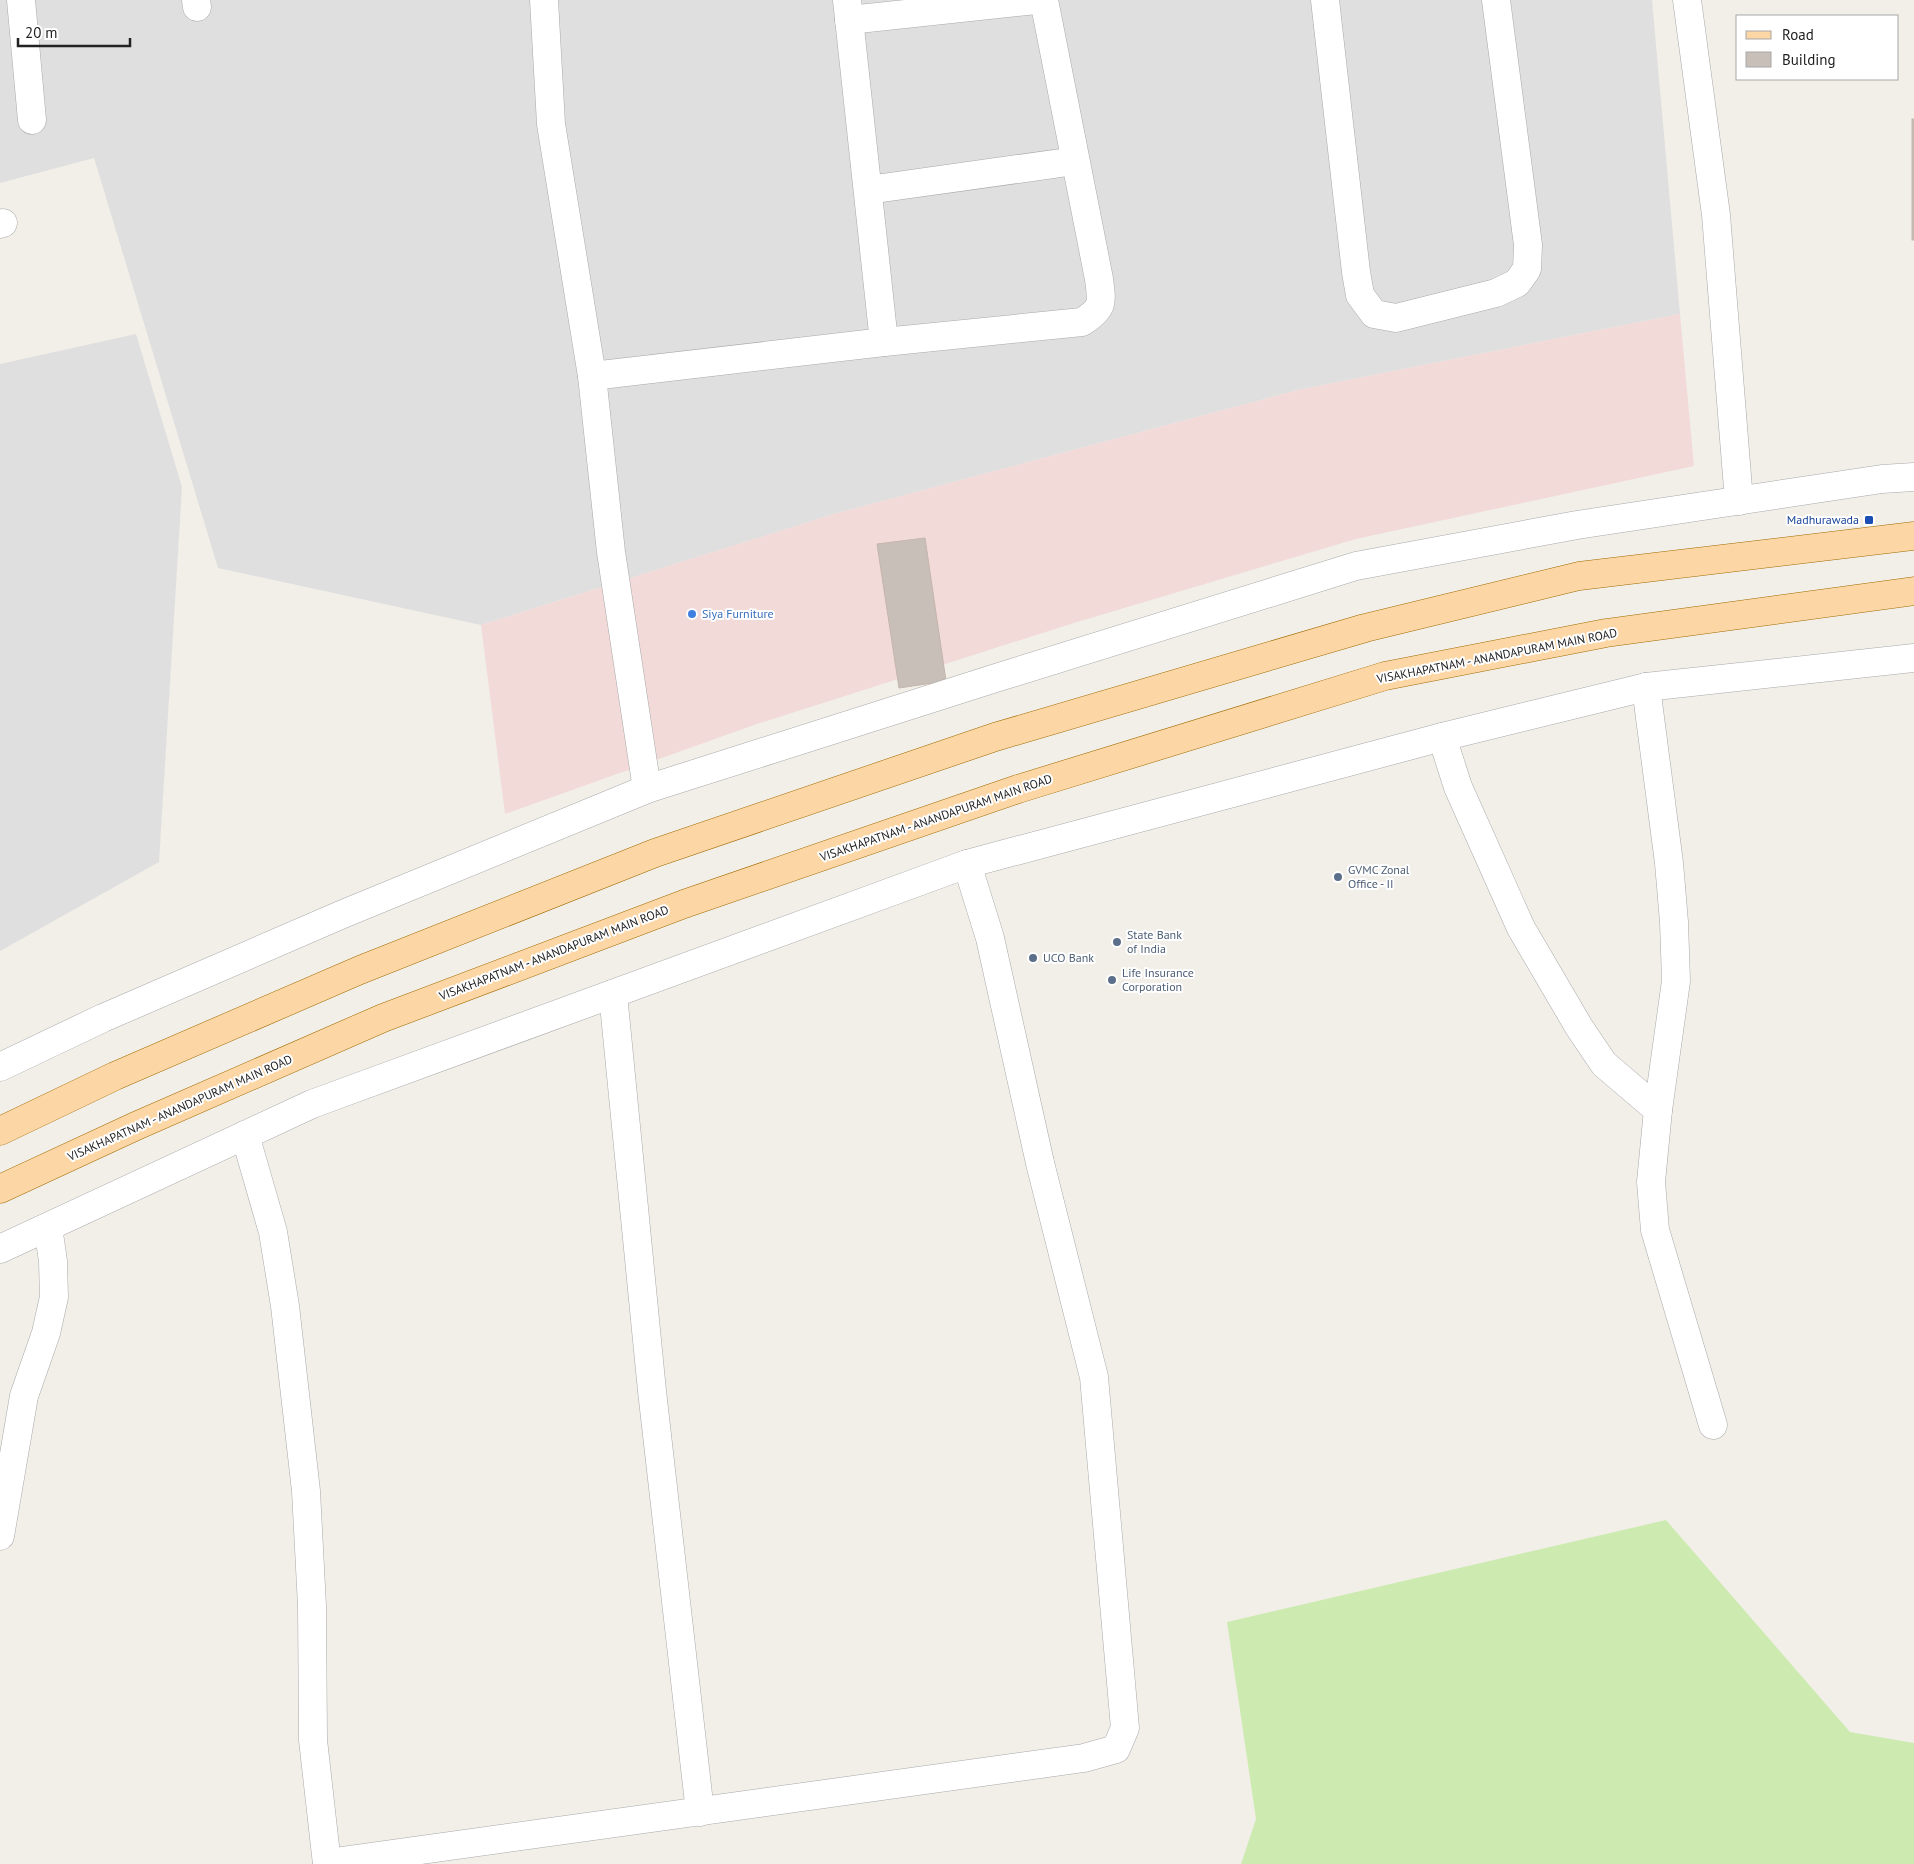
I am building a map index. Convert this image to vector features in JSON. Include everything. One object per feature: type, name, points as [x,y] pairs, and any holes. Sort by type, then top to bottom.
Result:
[{"type":"main road","points":[[0,1131],[115,1076],[351,974],[636,860],[995,737],[1365,628],[1579,576],[1914,536]]},
{"type":"main road","name":"VISAKHAPATNAM - ANANDAPURAM MAIN ROAD","points":[[0,1189],[136,1126],[383,1018],[684,904],[1018,788],[1385,676],[1606,634],[1914,591]]},
{"type":"street","points":[[21,0],[32,120]]},
{"type":"street","points":[[544,0],[551,124],[592,376],[611,552],[647,789]]},
{"type":"street","points":[[884,342],[848,10],[1036,0]]},
{"type":"street","points":[[592,376],[884,342],[1082,322],[1096,313],[1101,298],[1098,279],[1044,0]]},
{"type":"street","points":[[1325,0],[1360,295],[1374,314],[1396,318],[1496,293],[1517,283],[1527,269],[1528,246],[1496,0]]},
{"type":"street","points":[[1687,0],[1716,215],[1739,501]]},
{"type":"street","points":[[868,190],[1075,161]]},
{"type":"street","points":[[0,1067],[103,1018],[343,914],[647,789],[1356,566],[1577,525],[1882,479],[1914,477]]},
{"type":"street","points":[[0,1249],[312,1104],[967,864],[1442,737],[1646,686],[1914,658]]},
{"type":"street","points":[[1646,686],[1669,863],[1676,981],[1658,1110],[1651,1182],[1655,1230],[1713,1425]]},
{"type":"street","points":[[1442,737],[1458,787],[1521,928],[1579,1027],[1604,1064],[1658,1110]]},
{"type":"street","points":[[245,1135],[273,1232],[285,1306],[306,1491],[312,1606],[313,1740],[327,1864],[1084,1758],[1116,1750],[1125,1728],[1094,1377],[1040,1163],[990,938],[967,864]]},
{"type":"street","points":[[613,994],[652,1391],[700,1812]]},
{"type":"street","points":[[0,1536],[24,1396],[46,1333],[54,1297],[53,1262],[48,1226]]},
{"type":"shaded area","points":[[0,0],[1652,0],[1680,314],[1298,390],[834,514],[481,625],[218,568],[94,158],[0,183]]},
{"type":"shaded area","points":[[1680,314],[1694,466],[1356,539],[1074,623],[757,724],[505,814],[481,625],[834,514],[1298,390]]},
{"type":"shaded area","points":[[136,334],[182,487],[159,862],[0,951],[0,364]]},
{"type":"green space","points":[[1666,1520],[1850,1732],[1914,1743],[1914,1864],[1241,1864],[1256,1819],[1227,1622]]},
{"type":"building","points":[[1912,119],[1914,119],[1914,240],[1912,240]]},
{"type":"building","points":[[925,538],[946,681],[899,688],[877,544]]},
{"type":"place","name":"Madhurawada","points":[[1869,520]]},
{"type":"place","name":"Siya Furniture","points":[[692,614]]},
{"type":"place","name":"GVMC Zonal Office - II","points":[[1338,877]]},
{"type":"place","name":"State Bank of India","points":[[1117,942]]},
{"type":"place","name":"UCO Bank","points":[[1033,958]]},
{"type":"place","name":"Life Insurance Corporation","points":[[1112,980]]}]
